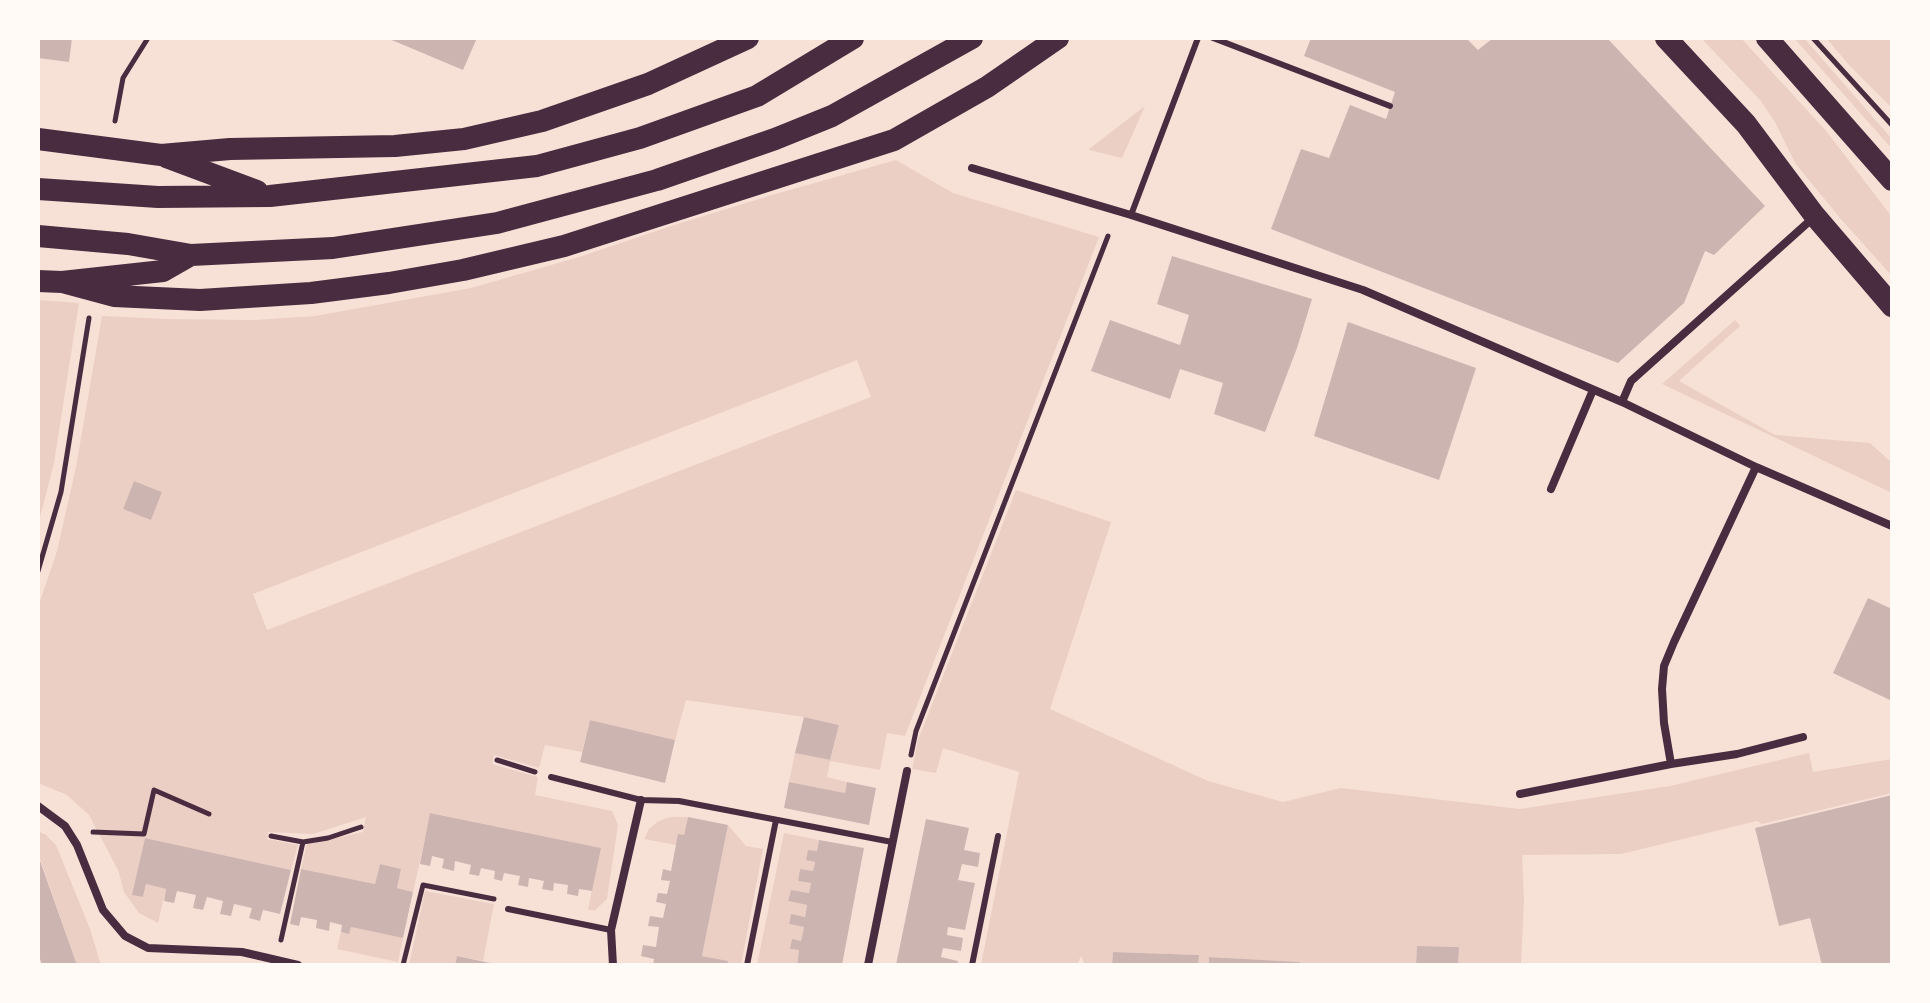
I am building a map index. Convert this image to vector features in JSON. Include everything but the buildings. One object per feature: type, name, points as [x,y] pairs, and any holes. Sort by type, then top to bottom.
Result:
[{"type":"highway","points":[[38,139],[161,155],[230,149],[395,146],[464,139],[542,121],[648,84],[748,38]]},
{"type":"highway","points":[[38,189],[158,197],[270,196],[537,166],[640,138],[757,96],[853,38]]},
{"type":"highway","points":[[38,236],[128,244],[191,255],[333,248],[497,223],[657,180],[775,139],[832,116],[972,38]]},
{"type":"highway","points":[[62,282],[129,297],[200,300],[311,293],[463,270],[564,246],[894,140],[987,87],[1058,38]]},
{"type":"highway","points":[[1666,38],[1746,124],[1815,216],[1892,306]]},
{"type":"highway","points":[[1767,38],[1892,180]]},
{"type":"highway","points":[[161,155],[270,196]]},
{"type":"highway","points":[[38,281],[62,282],[163,271],[191,255]]},
{"type":"street","points":[[972,168],[1131,215],[1363,290],[1622,402],[1756,467],[1892,526]]},
{"type":"street","points":[[1622,402],[1631,381],[1815,216]]},
{"type":"street","points":[[1551,489],[1593,390]]},
{"type":"street","points":[[1671,764],[1664,723],[1664,666],[1756,467]]},
{"type":"street","points":[[1520,794],[1737,754],[1803,737]]},
{"type":"street","points":[[868,965],[907,771]]},
{"type":"street","points":[[613,965],[611,930],[641,800]]},
{"type":"street","points":[[38,806],[65,826],[77,845],[103,910],[125,936],[148,948],[242,952],[298,965]]},
{"type":"lane","points":[[1131,215],[1198,38]]},
{"type":"lane","points":[[1213,38],[1390,106]]},
{"type":"lane","points":[[551,777],[641,800],[679,801],[892,842]]},
{"type":"lane","points":[[747,965],[776,820]]},
{"type":"lane","points":[[972,965],[998,836]]},
{"type":"lane","points":[[508,909],[611,930]]},
{"type":"path","points":[[116,112],[123,78],[148,38]]},
{"type":"path","points":[[1813,38],[1892,125]]},
{"type":"path","points":[[916,731],[1108,236]]},
{"type":"path","points":[[38,571],[61,492],[65,464]]},
{"type":"path","points":[[497,760],[551,777]]},
{"type":"path","points":[[93,832],[144,834],[154,790],[209,814]]},
{"type":"path","points":[[271,836],[303,842],[361,827]]},
{"type":"path","points":[[280,945],[303,842]]},
{"type":"path","points":[[403,965],[423,885],[497,900],[508,909]]},
{"type":"shaded area","points":[[1701,38],[1741,38],[1827,132],[1892,217],[1892,276],[1795,163],[1775,122],[1760,100]]},
{"type":"shaded area","points":[[1794,38],[1804,38],[1892,139],[1892,149]]},
{"type":"shaded area","points":[[1826,38],[1892,38],[1892,108],[1850,66]]},
{"type":"shaded area","points":[[1145,106],[1122,158],[1089,150],[1089,149]]},
{"type":"shaded area","points":[[896,160],[953,193],[1099,237],[905,736],[887,733],[880,770],[830,761],[827,777],[847,782],[845,793],[789,782],[795,753],[830,760],[839,725],[686,700],[675,740],[590,720],[582,752],[545,745],[539,768],[494,755],[492,764],[538,777],[535,795],[612,811],[618,825],[607,899],[595,910],[588,910],[600,848],[431,813],[413,892],[397,888],[401,869],[380,864],[375,884],[301,869],[307,844],[363,832],[366,817],[313,834],[268,832],[267,839],[298,845],[291,870],[145,838],[133,894],[143,897],[146,884],[166,889],[158,923],[139,913],[124,892],[118,870],[89,815],[67,795],[38,783],[38,607],[57,551],[76,467],[102,316],[255,320],[315,316],[471,288]],"holes":[[[857,360],[871,397],[267,630],[253,594]],[[134,481],[162,492],[151,519],[123,509]]]},
{"type":"shaded area","points":[[38,300],[79,303],[54,463],[38,525]]},
{"type":"shaded area","points":[[1735,320],[1740,326],[1679,381],[1775,435],[1870,443],[1892,463],[1892,493],[1662,384]]},
{"type":"shaded area","points":[[1016,490],[1111,522],[1050,709],[1208,781],[1283,802],[1341,788],[1520,809],[1670,786],[1809,753],[1813,772],[1892,759],[1892,793],[1621,854],[1522,855],[1524,900],[1521,965],[1458,965],[1458,947],[1417,946],[1416,965],[1300,965],[1299,962],[1210,957],[1209,965],[1198,965],[1198,955],[1113,952],[1112,965],[1085,965],[1081,956],[1077,965],[981,965],[1019,772],[943,748],[936,773],[912,769],[918,740]]},
{"type":"shaded area","points":[[670,817],[688,817],[684,835],[676,845],[644,839],[657,822]]},
{"type":"shaded area","points":[[728,825],[746,846],[763,849],[741,965],[727,965],[727,961],[702,956]]},
{"type":"shaded area","points":[[38,831],[56,845],[101,965],[77,965],[38,853]]},
{"type":"shaded area","points":[[784,833],[819,840],[813,871],[800,869],[798,881],[811,883],[809,893],[791,890],[788,901],[807,905],[805,917],[791,915],[789,924],[804,927],[801,941],[792,940],[791,949],[799,950],[797,965],[757,965]]},
{"type":"shaded area","points":[[425,891],[494,904],[483,961],[457,956],[455,965],[409,965]]},
{"type":"shaded area","points":[[351,927],[403,938],[398,962],[337,949],[341,932],[349,934]]}]
